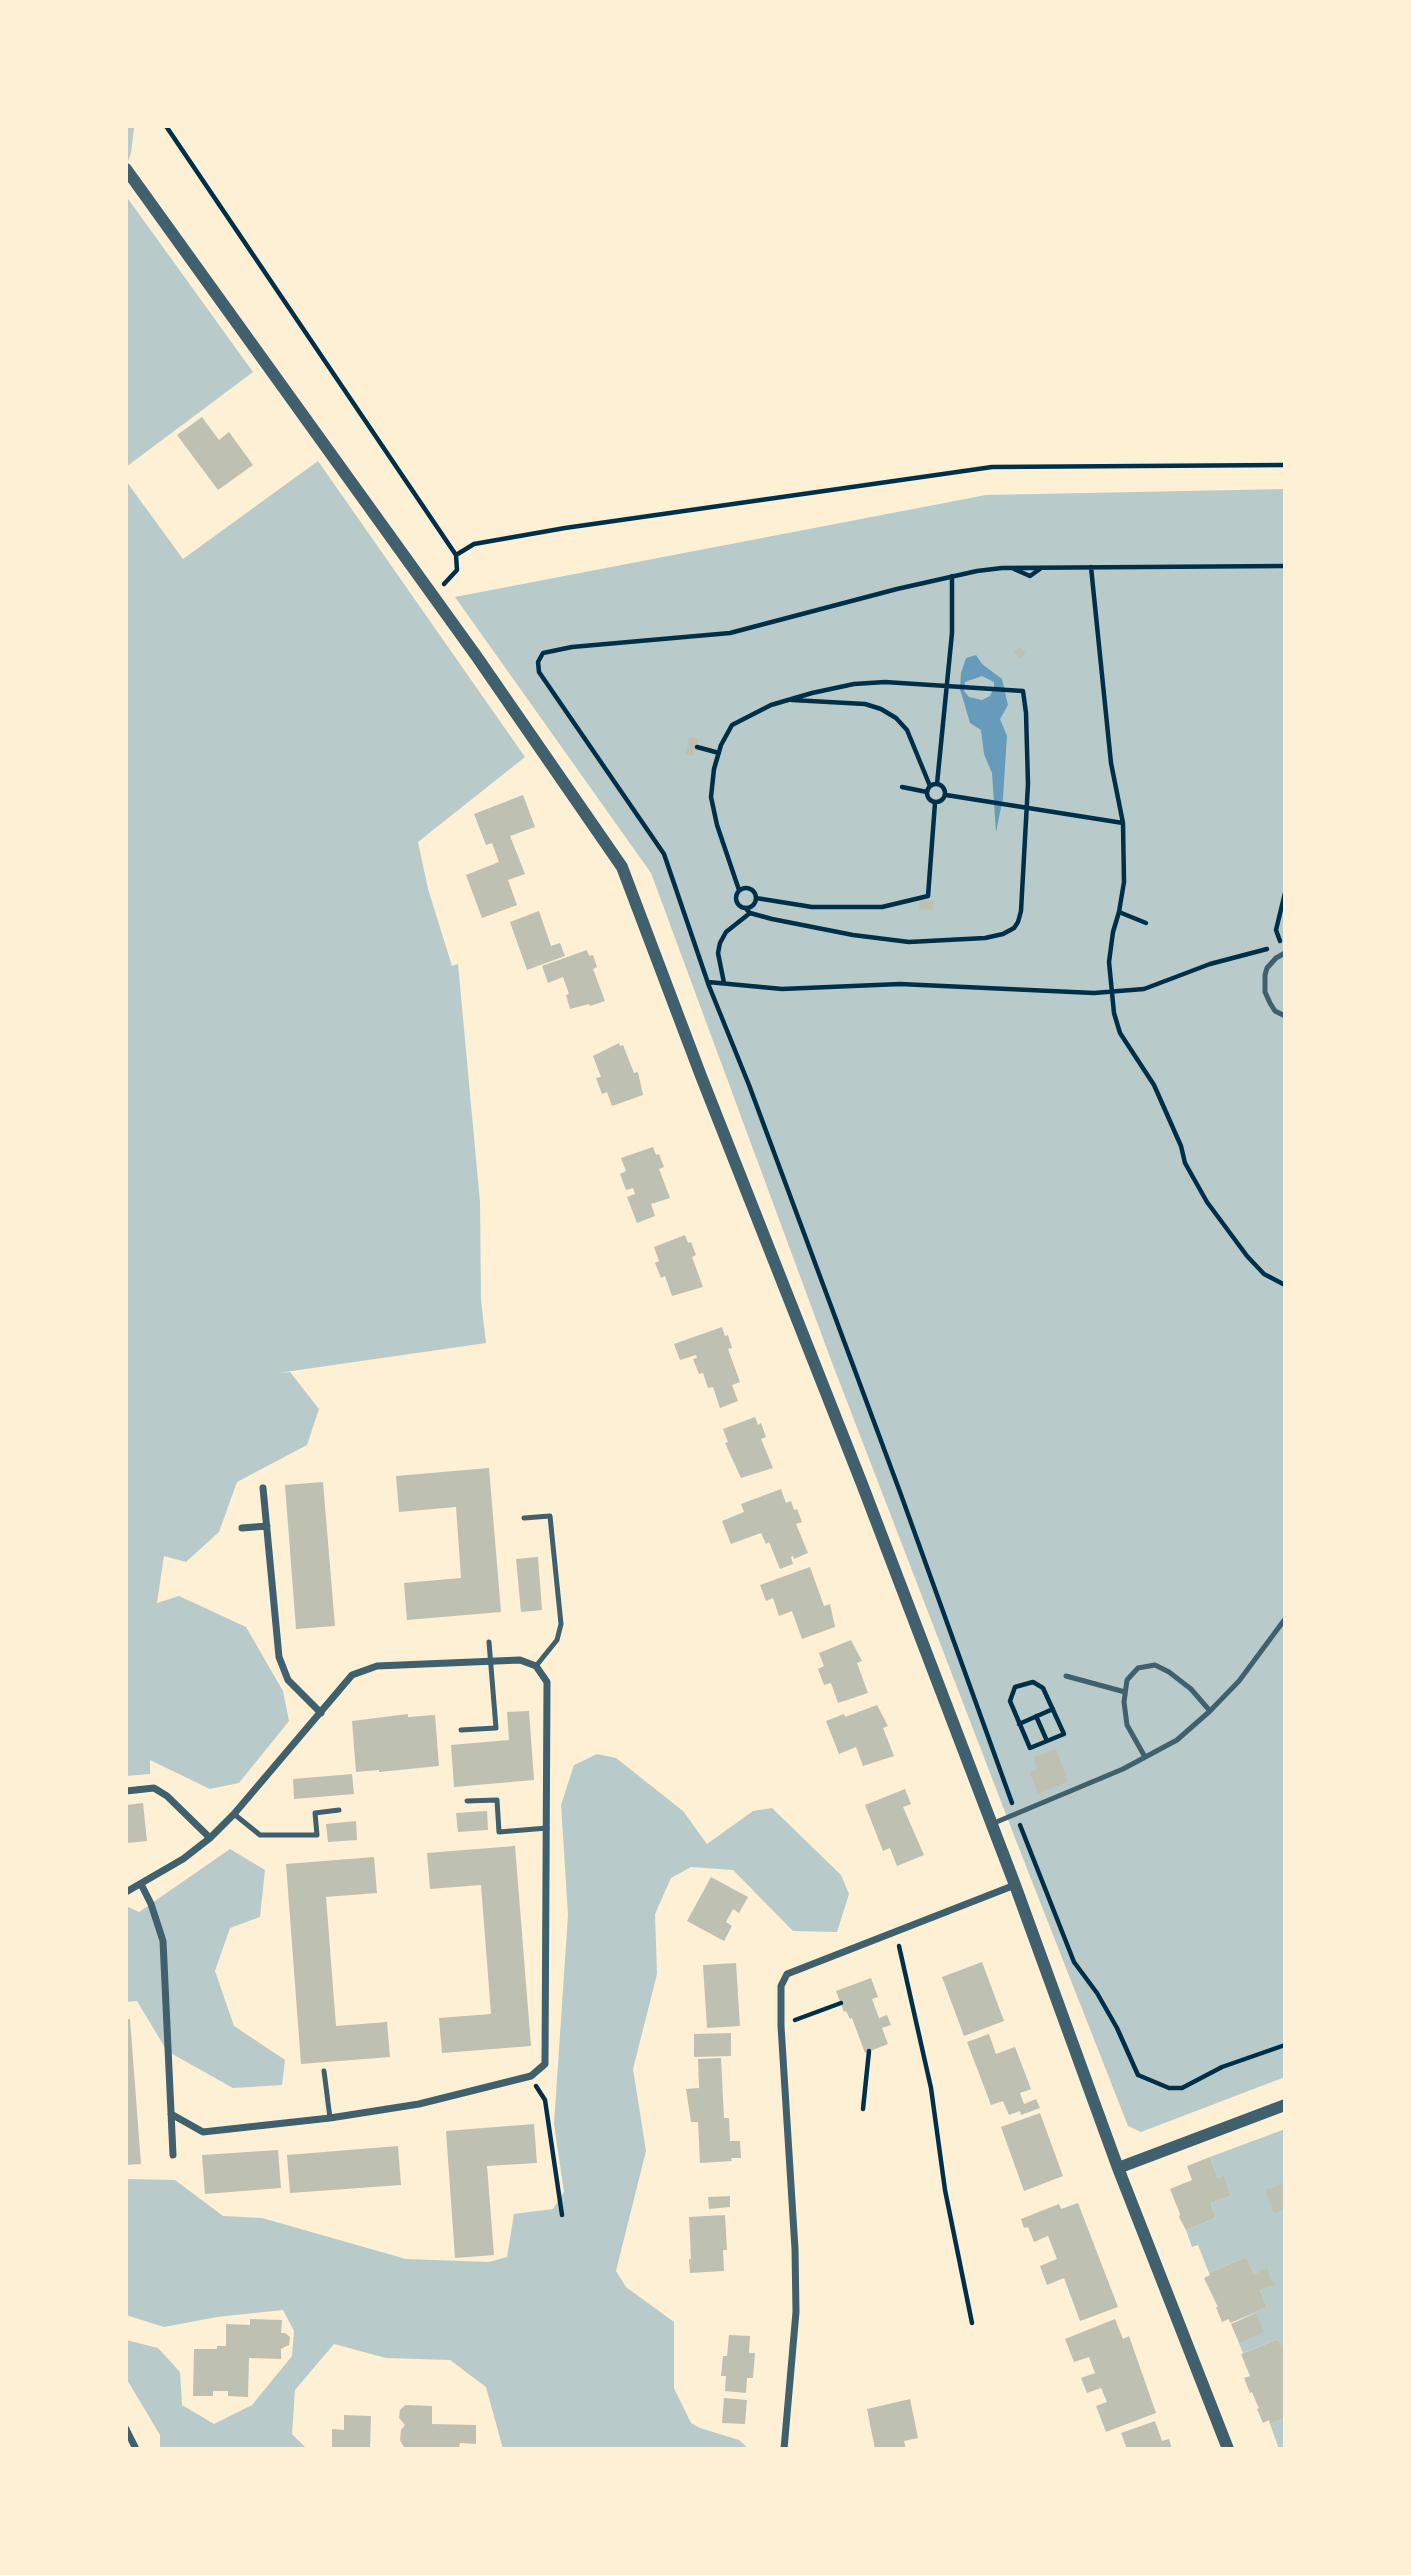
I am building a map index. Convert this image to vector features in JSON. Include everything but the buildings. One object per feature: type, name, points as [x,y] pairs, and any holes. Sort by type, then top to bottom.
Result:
[{"type":"street","points":[[126,169],[432,594],[622,867],[706,1089],[862,1484],[1015,1885],[1118,2168],[1228,2449]]},
{"type":"street","points":[[263,1488],[279,1657],[288,1680],[321,1713]]},
{"type":"street","points":[[242,1528],[267,1526]]},
{"type":"street","points":[[126,1892],[183,1859],[210,1838],[234,1814],[352,1675],[377,1666],[520,1660],[536,1666],[547,1682],[545,2064],[531,2076],[419,2104],[330,2118],[203,2132],[171,2114]]},
{"type":"street","points":[[126,1791],[154,1788],[167,1796],[210,1838]]},
{"type":"street","points":[[141,1884],[151,1904],[163,1941],[173,2155]]},
{"type":"street","points":[[784,2449],[796,2312],[781,1986],[787,1974],[1015,1885]]},
{"type":"street","points":[[1118,2168],[1285,2105]]},
{"type":"street","points":[[126,2429],[135,2449]]},
{"type":"lane","points":[[1285,953],[1276,958],[1267,968],[1265,975],[1265,992],[1270,1003],[1275,1012],[1285,1016]]},
{"type":"lane","points":[[524,1518],[550,1516],[561,1624],[557,1640],[536,1666]]},
{"type":"lane","points":[[991,1824],[1146,1757],[1177,1740],[1239,1681],[1285,1619]]},
{"type":"lane","points":[[461,1730],[496,1728],[489,1642]]},
{"type":"lane","points":[[1146,1757],[1127,1725],[1124,1702],[1127,1680],[1138,1668],[1155,1665],[1169,1672],[1191,1689],[1210,1711]]},
{"type":"lane","points":[[1066,1676],[1125,1692]]},
{"type":"lane","points":[[467,1801],[497,1800],[499,1832],[547,1828]]},
{"type":"lane","points":[[234,1814],[260,1835],[317,1835],[314,1813],[339,1811]]},
{"type":"lane","points":[[324,2071],[330,2118]]},
{"type":"path","points":[[166,126],[456,555],[457,570],[432,594]]},
{"type":"path","points":[[456,555],[474,544],[565,528],[992,467],[1285,466]]},
{"type":"path","points":[[1285,566],[1013,568],[977,571],[730,633],[572,647],[543,653],[538,662],[539,672],[664,854],[708,982],[901,1492],[1016,1815],[1074,1962],[1118,2028],[1138,2075],[1169,2088],[1182,2088],[1222,2067],[1285,2045]]},
{"type":"path","points":[[1091,568],[1111,763],[1123,823],[1124,882],[1111,952],[1110,991],[1114,1013],[1121,1033],[1154,1085],[1181,1146],[1185,1163],[1207,1202],[1247,1256],[1264,1274],[1285,1285]]},
{"type":"path","points":[[937,784],[952,633],[952,576]]},
{"type":"path","points":[[739,890],[717,825],[712,797],[714,769],[732,725],[751,713],[787,700],[854,684],[885,681],[1023,691],[1027,713],[1027,809],[1020,911],[1014,928],[985,938],[909,942],[853,935],[750,913],[738,905],[735,897],[739,890],[746,887],[754,891],[756,898],[753,905],[745,908]]},
{"type":"path","points":[[787,700],[865,704],[896,718],[907,730],[930,786]]},
{"type":"path","points":[[696,747],[719,753]]},
{"type":"path","points":[[937,784],[944,787],[946,795],[942,801],[935,803],[929,799],[927,792],[930,786],[937,784]]},
{"type":"path","points":[[902,787],[927,792]]},
{"type":"path","points":[[946,795],[1123,823]]},
{"type":"path","points":[[756,898],[812,907],[882,906],[928,896],[935,803]]},
{"type":"path","points":[[708,982],[782,989],[878,984],[962,986],[1011,991],[1144,989],[1250,952],[1284,946],[1276,936],[1276,930],[1285,893]]},
{"type":"path","points":[[1119,912],[1146,923]]},
{"type":"path","points":[[724,983],[718,953],[720,943],[726,932],[750,913]]},
{"type":"path","points":[[1033,1682],[1039,1684],[1053,1709],[1063,1734],[1030,1748],[1010,1701],[1015,1686],[1033,1682]]},
{"type":"path","points":[[1019,1724],[1053,1709]]},
{"type":"path","points":[[1036,1716],[1047,1741]]},
{"type":"path","points":[[896,1931],[931,2088],[945,2190],[972,2323]]},
{"type":"path","points":[[781,2025],[841,2003]]},
{"type":"path","points":[[863,2109],[869,2051]]},
{"type":"path","points":[[531,2076],[545,2100],[562,2215]]},
{"type":"shaded area","points":[[126,126],[133,126],[134,129],[126,167]]},
{"type":"shaded area","points":[[126,196],[253,372],[126,467]]},
{"type":"shaded area","points":[[318,461],[525,757],[418,842],[428,889],[452,966],[458,964],[480,1202],[481,1300],[486,1343],[278,1373],[290,1372],[319,1409],[307,1445],[237,1482],[219,1532],[186,1562],[164,1556],[157,1603],[179,1596],[246,1627],[283,1691],[289,1721],[239,1783],[210,1789],[150,1760],[150,1774],[126,1776],[126,481],[183,559]]},
{"type":"shaded area","points":[[1285,489],[1285,2077],[1141,2132],[1128,2126],[1015,1838],[831,1360],[651,873],[455,597],[986,495]]},
{"type":"shaded area","points":[[597,1754],[616,1758],[683,1811],[707,1844],[753,1811],[772,1808],[841,1875],[849,1894],[837,1932],[793,1931],[733,1870],[691,1867],[671,1878],[655,1914],[657,1974],[633,2069],[646,2151],[616,2271],[626,2287],[674,2322],[674,2388],[691,2423],[739,2440],[749,2449],[503,2449],[486,2387],[450,2360],[386,2358],[334,2344],[295,2390],[292,2434],[307,2449],[160,2449],[160,2435],[126,2378],[126,2340],[158,2348],[180,2372],[182,2405],[214,2424],[252,2405],[292,2356],[294,2331],[283,2310],[217,2317],[164,2327],[126,2315],[126,2179],[175,2180],[223,2216],[262,2218],[406,2259],[489,2262],[507,2257],[514,2214],[553,2209],[564,2192],[554,2124],[568,1915],[561,1805],[574,1765]]},
{"type":"shaded area","points":[[230,1849],[265,1870],[260,1917],[230,1928],[215,1971],[234,2026],[285,2060],[282,2085],[233,2088],[167,2051],[137,2001],[126,2002],[126,1906],[139,1912]]},
{"type":"shaded area","points":[[1285,2129],[1285,2355],[1278,2339],[1243,2353],[1239,2343],[1256,2313],[1230,2323],[1267,2307],[1260,2290],[1273,2285],[1266,2269],[1254,2274],[1246,2257],[1209,2273],[1198,2245],[1192,2247],[1186,2230],[1216,2218],[1211,2203],[1231,2196],[1224,2177],[1218,2178],[1210,2157]]},
{"type":"shaded area","points":[[1285,2418],[1285,2449],[1279,2449],[1270,2424]]},
{"type":"water","points":[[976,655],[982,664],[1002,679],[1008,705],[1000,719],[1007,736],[1003,798],[996,832],[992,773],[984,754],[981,730],[970,723],[960,689],[966,658]],"holes":[[[982,676],[994,682],[990,696],[982,700],[969,697],[964,691],[965,682]]]}]
